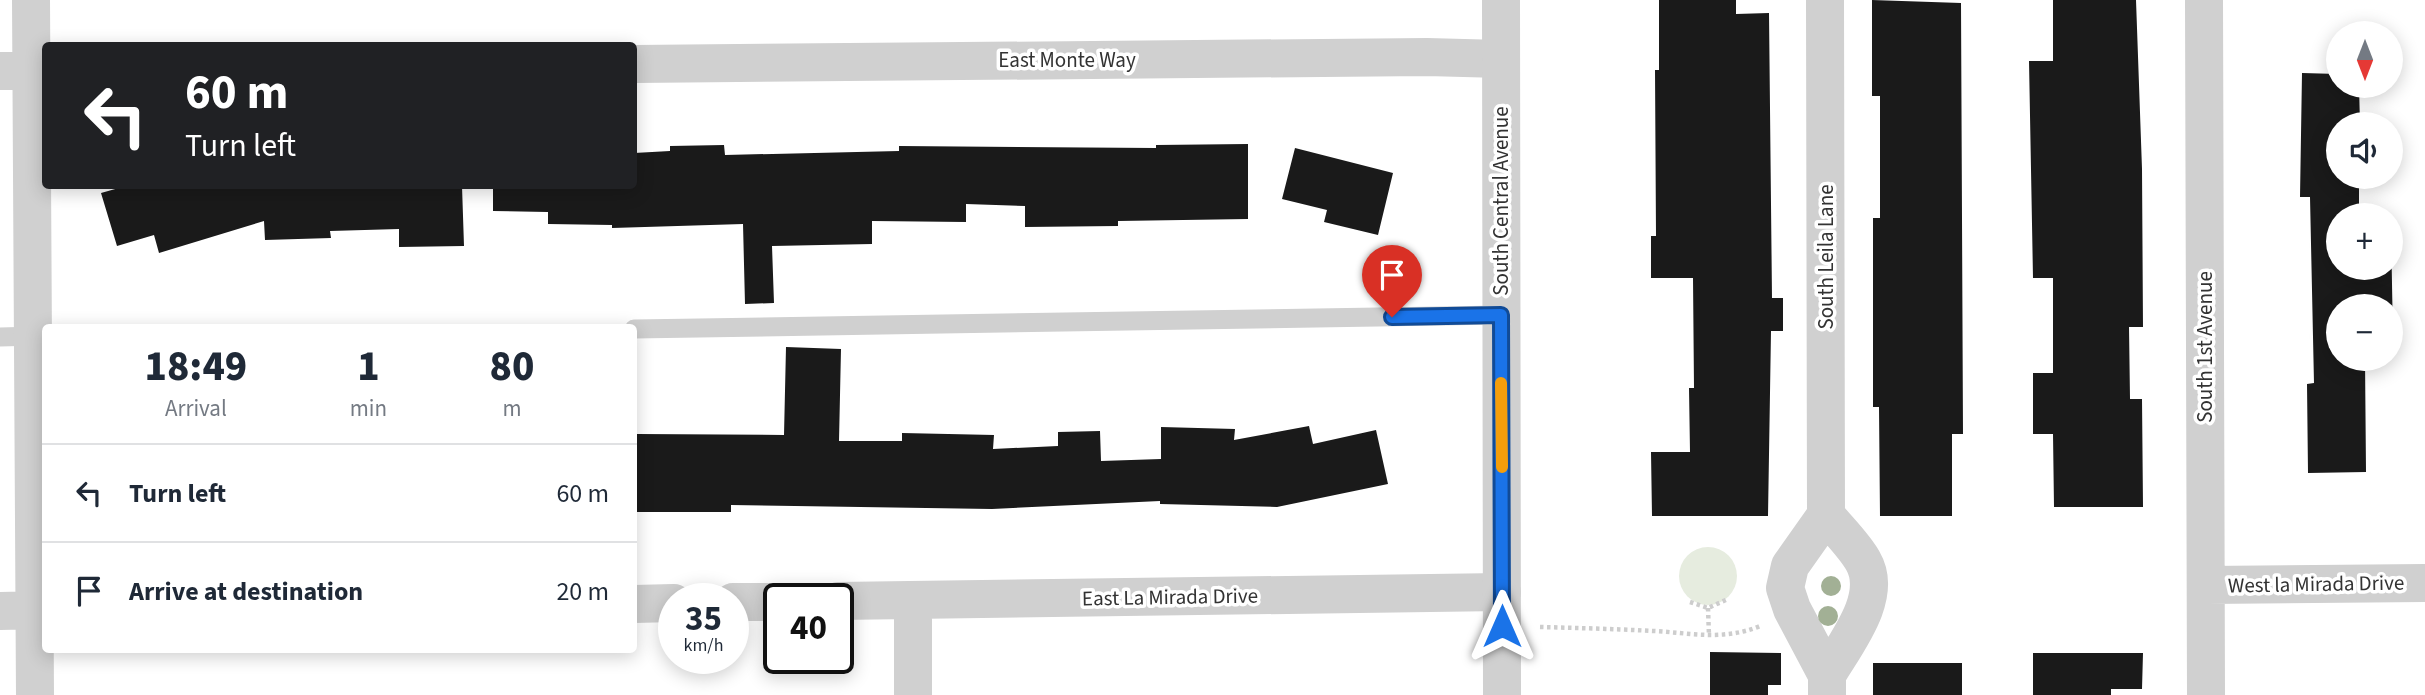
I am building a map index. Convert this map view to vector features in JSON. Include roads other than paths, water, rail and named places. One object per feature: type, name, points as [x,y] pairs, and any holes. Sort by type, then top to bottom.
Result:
[{"type":"street","points":[[31,0],[26,71],[27,611],[35,695]]},
{"type":"street","name":"South Central Avenue","points":[[1500,0],[1502,695]]},
{"type":"street","name":"South Leila Lane","points":[[1825,0],[1826,515]]},
{"type":"street","name":"South 1st Avenue","points":[[2204,0],[2206,695]]},
{"type":"street","name":"East Monte Way","points":[[637,64],[1413,57],[1501,59]]},
{"type":"street","points":[[1826,515],[1864,562],[1870,583],[1866,604],[1827,685],[1785,588],[1790,566],[1826,515]]},
{"type":"street","name":"West la Mirada Drive","points":[[2207,585],[2425,583]]},
{"type":"street","points":[[913,600],[913,695]]},
{"type":"street","name":"East La Mirada Drive","points":[[854,601],[1502,609]]},
{"type":"street","points":[[637,604],[658,603]]},
{"type":"lane","points":[[637,329],[1501,315]]}]
